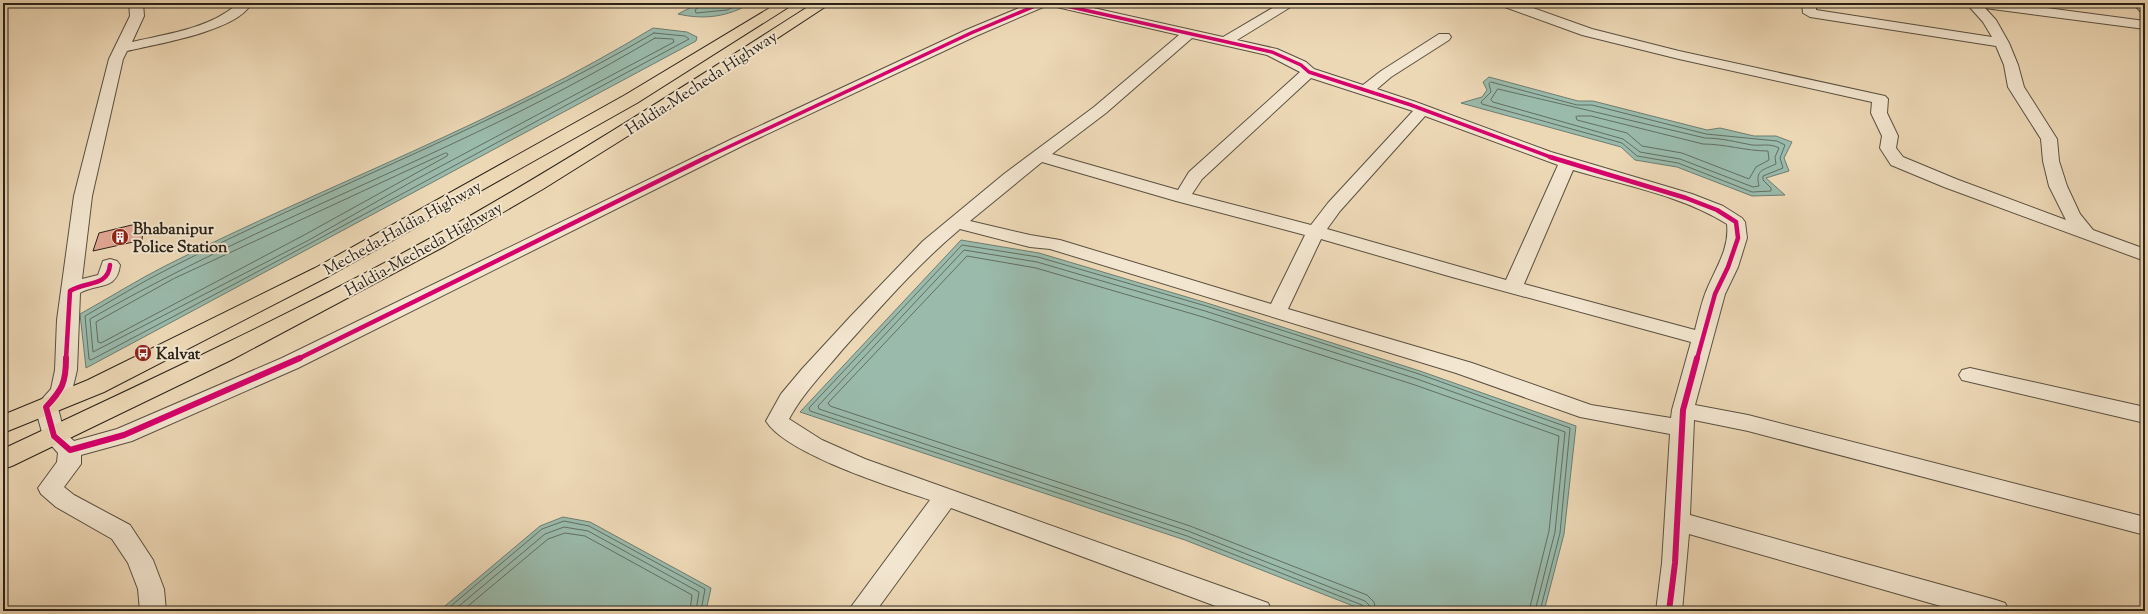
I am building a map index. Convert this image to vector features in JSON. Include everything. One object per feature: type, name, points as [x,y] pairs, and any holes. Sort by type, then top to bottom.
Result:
[{"type":"highway","name":"Mecheda-Haldia Highway","points":[[3,425],[96,386],[322,272],[631,99],[788,3]]},
{"type":"highway","name":"Haldia-Mecheda Highway","points":[[3,460],[62,443],[223,355],[438,242],[603,145],[824,3]]},
{"type":"street","points":[[136,3],[137,16],[116,59],[83,196],[67,320],[66,370],[61,391],[46,407],[62,443],[69,464],[50,488],[65,502],[122,532],[140,560],[151,589],[153,611]]},
{"type":"street","points":[[122,48],[176,35],[226,18],[238,12],[242,7],[242,3]]},
{"type":"street","points":[[62,443],[124,436],[290,363],[740,141],[971,33],[1042,3]]},
{"type":"street","points":[[1053,3],[1272,52],[1301,65],[1308,72],[1366,90],[1567,163],[1686,198],[1717,210],[1736,222],[1738,238],[1728,267],[1715,294],[1702,338],[1683,419],[1678,521],[1669,611]]},
{"type":"street","points":[[1226,41],[1290,3]]},
{"type":"street","points":[[1507,3],[1587,32],[1679,55],[1880,99],[1879,113],[1890,136],[1888,148],[1897,161],[1950,183],[2145,255]]},
{"type":"street","points":[[1809,3],[1810,13],[2002,43]]},
{"type":"street","points":[[2140,3],[2145,8]]},
{"type":"street","points":[[1973,4],[1989,20],[2002,43],[2011,65],[2016,87],[2049,139],[2051,161],[2058,186],[2072,215],[2087,234]]},
{"type":"street","points":[[1973,4],[2145,25]]},
{"type":"street","points":[[1190,33],[1100,110],[1039,156],[930,245],[857,321],[789,399],[777,421],[794,435],[838,457],[1258,611]]},
{"type":"street","points":[[1366,90],[1386,74],[1444,36]]},
{"type":"street","points":[[1182,197],[1195,176],[1308,72]]},
{"type":"street","points":[[1277,312],[1316,231],[1334,207],[1422,110]]},
{"type":"street","points":[[1039,156],[1182,197],[1316,231],[1513,287],[1702,338]]},
{"type":"street","points":[[1513,287],[1567,163]]},
{"type":"street","points":[[956,223],[1017,238],[1053,244],[1464,368],[1588,412],[1748,423],[2145,526]]},
{"type":"street","points":[[70,291],[78,286],[105,279],[109,274],[110,265]]},
{"type":"street","points":[[1970,375],[2145,415]]},
{"type":"street","points":[[861,611],[939,507],[944,496]]},
{"type":"street","points":[[1678,521],[1996,611]]},
{"type":"water","points":[[699,3],[751,3],[734,11],[716,16],[697,17],[678,14]]},
{"type":"water","points":[[653,28],[687,32],[697,37],[696,41],[86,368],[80,314],[156,271],[228,235],[474,123],[535,93],[595,62]]},
{"type":"water","points":[[1489,77],[1578,101],[1593,101],[1707,130],[1720,128],[1754,136],[1776,136],[1792,142],[1784,158],[1789,171],[1766,178],[1785,195],[1752,196],[1677,167],[1635,160],[1621,147],[1461,103],[1482,97],[1487,90],[1483,82]]},
{"type":"water","points":[[961,240],[1039,253],[1207,303],[1420,371],[1576,426],[1564,534],[1544,611],[1366,611],[1185,540],[800,412]]},
{"type":"water","points":[[563,517],[590,522],[711,588],[706,611],[439,611],[540,526]]},
{"type":"building","name":"Bhabanipur Police Station","points":[[144,222],[142,240],[93,251],[99,233]]},
{"type":"cycle path","points":[[110,265],[109,274],[105,279],[78,286],[70,291],[67,320],[66,370],[61,391],[46,407],[54,436],[70,450],[124,435],[290,363],[740,141],[971,33],[1042,3]]},
{"type":"cycle path","points":[[1053,3],[1272,52],[1301,65],[1309,72],[1411,105],[1545,156],[1686,198],[1717,210],[1736,222],[1738,238],[1728,267],[1715,294],[1683,410],[1675,563],[1669,611]]},
{"type":"place","name":"Bhabanipur Police Station","points":[[120,237]]},
{"type":"place","name":"Kalvat","points":[[143,353]]}]
